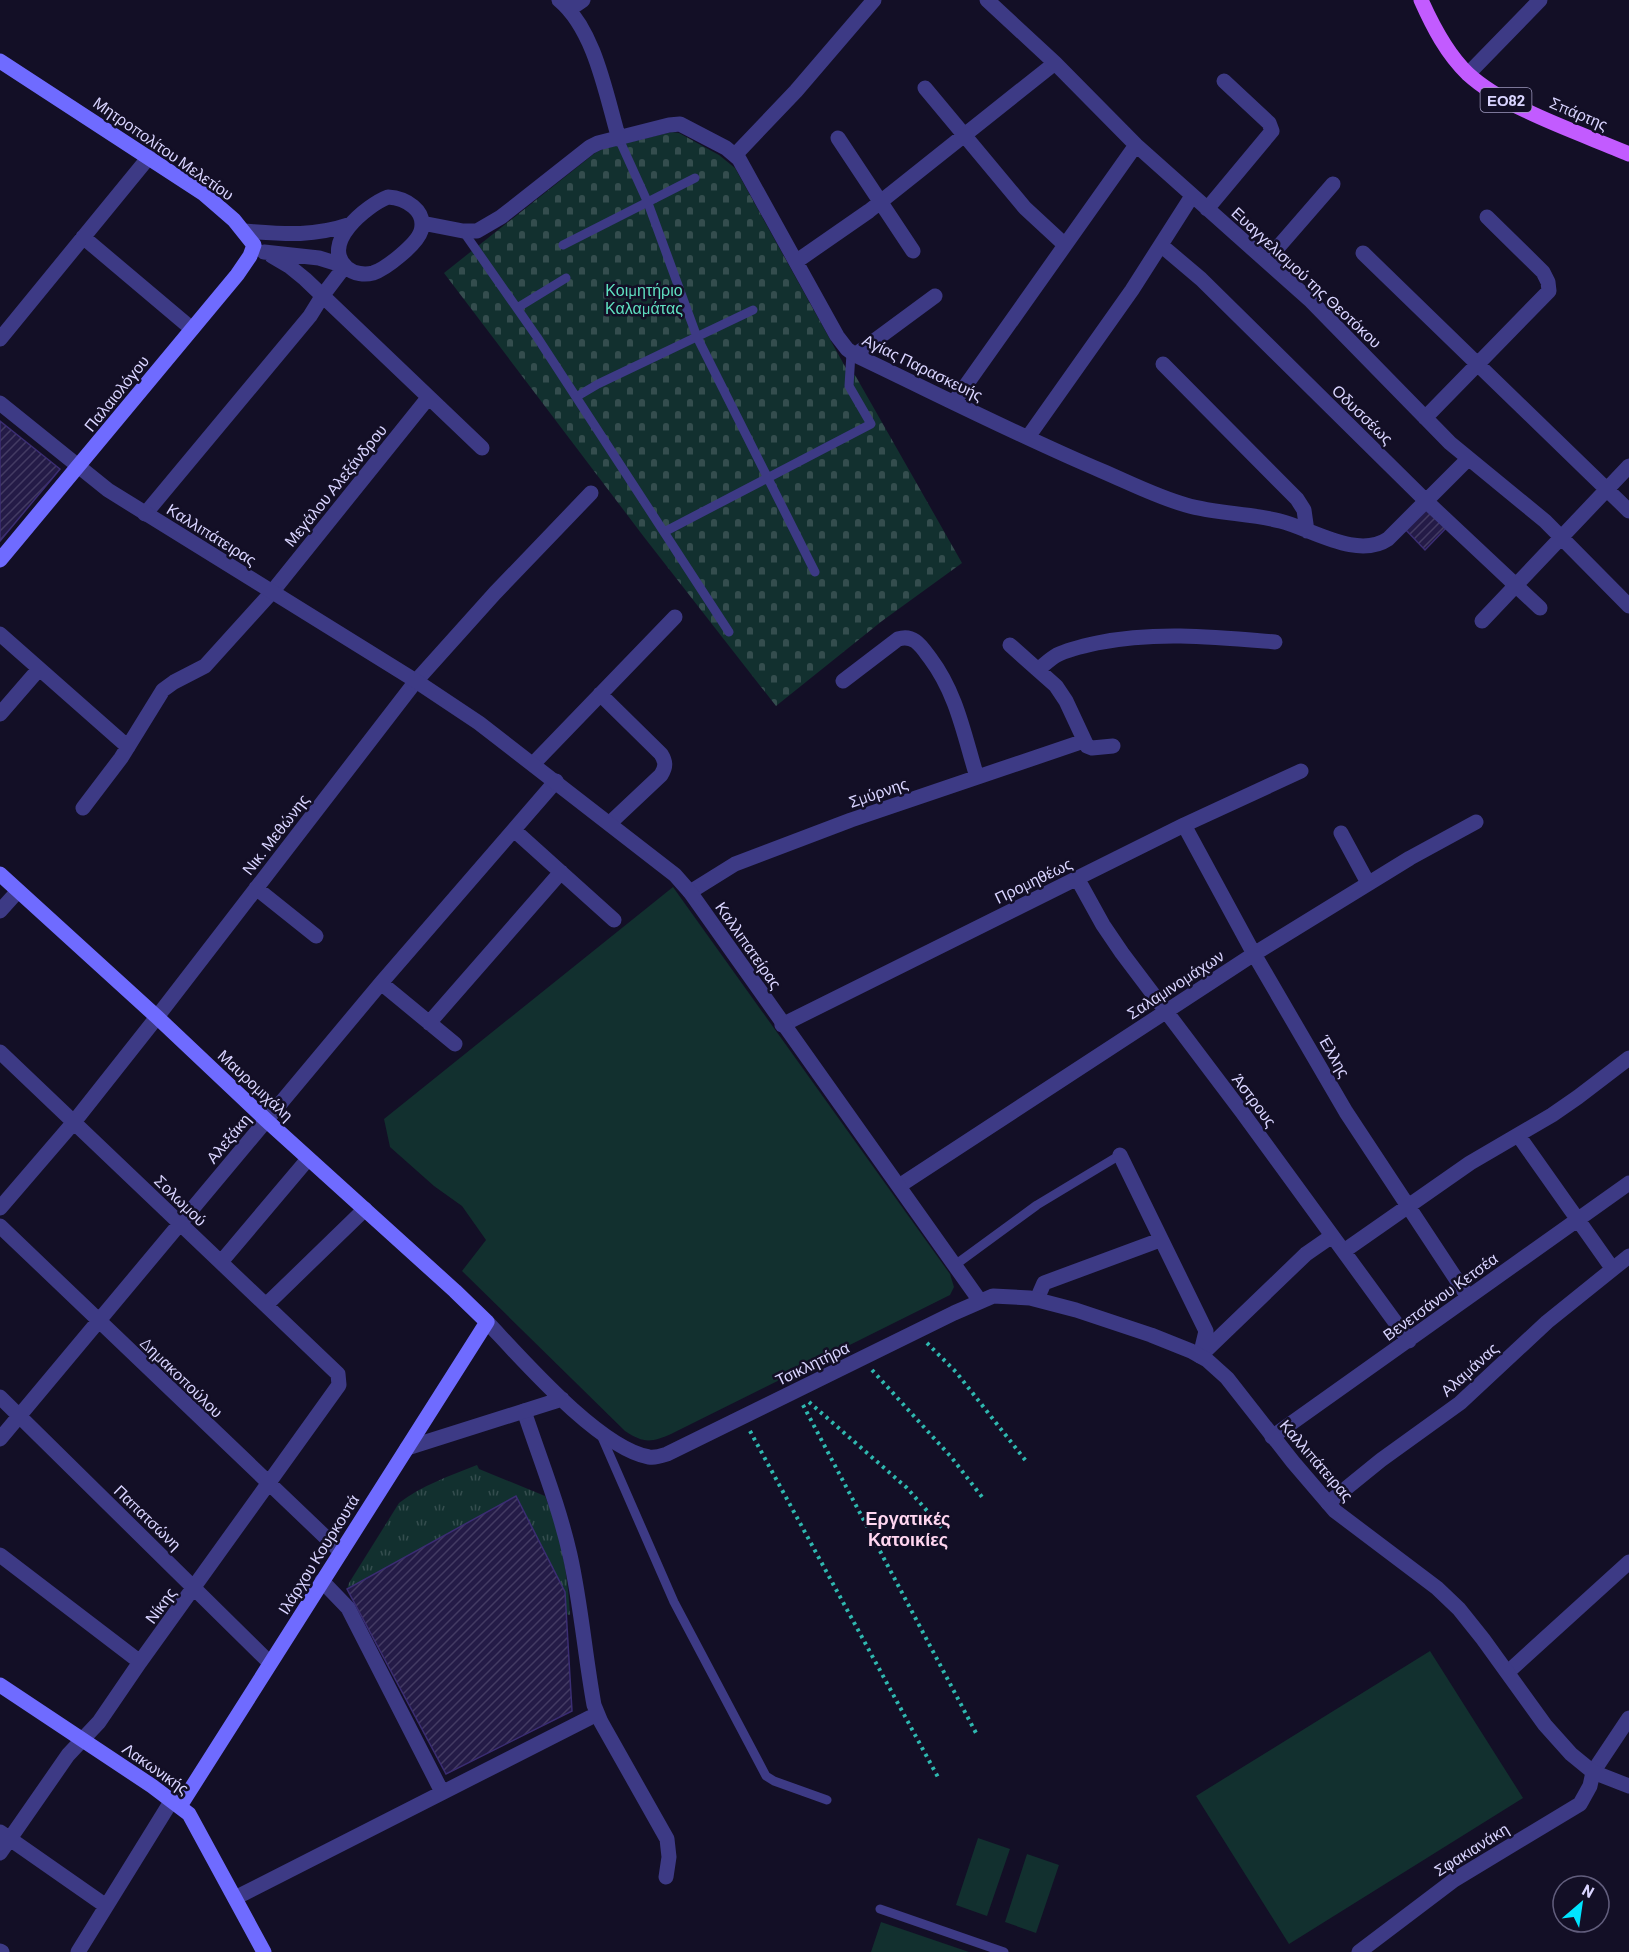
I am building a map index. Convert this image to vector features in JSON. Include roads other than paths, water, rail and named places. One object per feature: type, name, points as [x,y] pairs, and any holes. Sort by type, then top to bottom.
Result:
[{"type":"main road","name":"Σπάρτης","points":[[1421,0],[1446,48],[1468,74],[1481,85],[1524,109],[1629,154]]},
{"type":"main road","name":"Μητροπολίτου Μελετίου","points":[[0,61],[204,194],[244,231],[259,249]]},
{"type":"main road","name":"Παλαιολόγου","points":[[0,560],[237,275],[250,256],[259,249]]},
{"type":"main road","name":"Μαυρομιχάλη","points":[[0,874],[487,1322]]},
{"type":"main road","name":"Ιλάρχου Κουρκουτά","points":[[176,1803],[270,1663],[487,1322]]},
{"type":"main road","name":"Λακωνικής","points":[[2,1689],[176,1803],[193,1819],[264,1952]]},
{"type":"street","points":[[583,0],[565,5],[594,55],[619,139]]},
{"type":"street","points":[[422,223],[463,231],[477,231],[501,217],[590,147],[669,125],[680,124],[736,154],[796,91],[874,0]]},
{"type":"street","name":"Ευαγγελισμού της Θεοτόκου","points":[[987,0],[1055,63],[1136,145],[1267,260],[1345,333],[1468,459],[1562,537],[1629,606]]},
{"type":"street","points":[[1468,74],[1539,0]]},
{"type":"street","points":[[796,261],[881,202],[1055,63]]},
{"type":"street","points":[[1207,209],[1272,131],[1269,123],[1224,81]]},
{"type":"street","points":[[925,88],[1025,208],[1065,245]]},
{"type":"street","points":[[838,138],[913,251]]},
{"type":"street","points":[[954,402],[1136,145]]},
{"type":"street","name":"Αγίας Παρασκευής","points":[[736,154],[837,336],[853,354],[1077,460],[1186,505],[1283,521],[1337,542],[1377,545],[1388,539],[1468,459]]},
{"type":"street","points":[[0,339],[149,157]]},
{"type":"street","points":[[1267,260],[1333,184]]},
{"type":"street","points":[[1028,437],[1162,246],[1192,196]]},
{"type":"street","points":[[388,197],[400,197],[412,204],[419,213],[422,223],[417,239],[383,269],[363,274],[353,272],[340,259],[340,241],[351,224],[378,201],[388,197]]},
{"type":"street","points":[[1425,417],[1548,291],[1548,282],[1543,272],[1487,217]]},
{"type":"street","points":[[244,231],[311,234],[327,232],[351,224]]},
{"type":"street","points":[[83,237],[192,329]]},
{"type":"street","name":"Οδυσσέως","points":[[1162,246],[1201,279],[1426,501],[1540,608]]},
{"type":"street","points":[[259,249],[319,258],[345,266]]},
{"type":"street","name":"Μητροπολίτου Μελετίου","points":[[259,249],[289,266],[323,295],[482,448]]},
{"type":"street","points":[[1363,253],[1629,511]]},
{"type":"street","points":[[144,513],[310,316],[345,266]]},
{"type":"street","points":[[853,354],[935,296]]},
{"type":"street","points":[[1163,364],[1298,499],[1303,506],[1306,531]]},
{"type":"street","name":"Μεγάλου Αλεξάνδρου","points":[[83,808],[128,747],[163,690],[205,666],[272,592],[428,398]]},
{"type":"street","name":"Καλλιπάτειρας","points":[[0,403],[78,467],[144,513],[416,681]]},
{"type":"street","points":[[1482,621],[1629,466]]},
{"type":"street","name":"Νικ. Μεθώνης","points":[[0,1208],[74,1122],[157,1017],[416,681],[495,593],[591,493]]},
{"type":"street","points":[[534,763],[675,617]]},
{"type":"street","points":[[0,634],[128,747]]},
{"type":"street","points":[[1039,669],[1056,656],[1079,647],[1139,637],[1208,636],[1275,642]]},
{"type":"street","points":[[843,681],[898,639],[905,637],[920,644],[941,673],[953,696],[977,777]]},
{"type":"street","points":[[1010,645],[1050,679],[1063,696],[1084,741],[1092,748],[1113,746]]},
{"type":"street","points":[[0,714],[39,669]]},
{"type":"street","name":"Καλλιπατείρας","points":[[416,681],[534,763],[675,875],[690,892],[782,1025],[980,1301]]},
{"type":"street","points":[[600,694],[666,760],[661,775],[610,823]]},
{"type":"street","name":"Σμύρνης","points":[[690,892],[735,864],[851,820],[1084,741]]},
{"type":"street","name":"Προμηθέως","points":[[782,1025],[1184,825],[1301,771]]},
{"type":"street","name":"Αλεξάκη","points":[[0,1439],[381,983],[556,781]]},
{"type":"street","name":"Σαλαμινομάχων","points":[[899,1186],[1254,954],[1447,836],[1476,822]]},
{"type":"street","name":"Έλλης","points":[[1184,825],[1254,954],[1339,1101],[1468,1298]]},
{"type":"street","points":[[514,830],[614,920]]},
{"type":"street","points":[[1341,833],[1368,883]]},
{"type":"street","points":[[429,1023],[561,872]]},
{"type":"street","name":"Άστρους","points":[[1077,878],[1103,925],[1409,1341]]},
{"type":"street","points":[[256,888],[316,936]]},
{"type":"street","points":[[0,911],[18,891]]},
{"type":"street","points":[[381,983],[455,1044]]},
{"type":"street","name":"Σολωμού","points":[[0,1052],[338,1374]]},
{"type":"street","points":[[1344,1251],[1470,1163],[1578,1097],[1629,1058]]},
{"type":"street","points":[[1518,1135],[1612,1268]]},
{"type":"street","points":[[1120,1155],[1206,1331],[1200,1356]]},
{"type":"street","points":[[221,1263],[308,1159]]},
{"type":"street","name":"Βενετσάνου Κετσέα","points":[[1272,1437],[1629,1183]]},
{"type":"street","points":[[266,1305],[364,1209]]},
{"type":"street","name":"Δημακοπούλου","points":[[0,1226],[341,1552]]},
{"type":"street","points":[[1200,1356],[1306,1254],[1332,1236]]},
{"type":"street","points":[[1037,1299],[1044,1283],[1160,1240]]},
{"type":"street","name":"Αλαμάνας","points":[[1328,1503],[1460,1403],[1547,1322],[1629,1256]]},
{"type":"street","name":"Καλλιπάτειρας","points":[[980,1301],[1002,1295],[1037,1299],[1151,1335],[1200,1356],[1227,1378],[1272,1437],[1328,1503],[1347,1521],[1447,1597],[1478,1632],[1561,1744],[1593,1772],[1629,1786]]},
{"type":"street","name":"Τσικλητήρα","points":[[600,1431],[635,1452],[660,1457],[980,1301]]},
{"type":"street","points":[[487,1322],[562,1399],[600,1431]]},
{"type":"street","name":"Νίκης","points":[[0,1853],[5,1835],[68,1755],[99,1722],[339,1385],[338,1374]]},
{"type":"street","name":"Παπατσώνη","points":[[0,1397],[270,1663]]},
{"type":"street","points":[[407,1448],[562,1399]]},
{"type":"street","points":[[524,1411],[568,1546],[576,1582],[587,1667],[597,1714],[667,1839],[669,1857],[666,1877]]},
{"type":"street","points":[[0,1555],[140,1662]]},
{"type":"street","points":[[1508,1672],[1629,1563]]},
{"type":"street","points":[[322,1581],[348,1608],[442,1792]]},
{"type":"street","points":[[235,1898],[597,1714]]},
{"type":"street","name":"Σφακιανάκη","points":[[1359,1952],[1454,1880],[1580,1804],[1590,1786],[1593,1772],[1629,1718]]},
{"type":"street","points":[[78,1952],[106,1906],[176,1803]]},
{"type":"street","points":[[5,1835],[106,1906]]},
{"type":"lane","points":[[619,139],[648,203],[696,337],[815,572]]},
{"type":"lane","points":[[563,245],[695,178]]},
{"type":"lane","points":[[463,231],[517,308],[729,632]]},
{"type":"lane","points":[[517,308],[566,278]]},
{"type":"lane","points":[[576,397],[598,384],[753,310]]},
{"type":"lane","points":[[664,532],[871,424],[849,386],[853,354]]},
{"type":"lane","points":[[955,1265],[1037,1205],[1120,1155]]},
{"type":"lane","points":[[600,1431],[674,1602],[766,1776],[827,1800]]},
{"type":"lane","points":[[880,1909],[1004,1952]]},
{"type":"district","name":"Εργατικές Κατοικίες","points":[[908,1528]]},
{"type":"park label","name":"Κοιμητήριο Καλαμάτας","points":[[644,298]]}]
